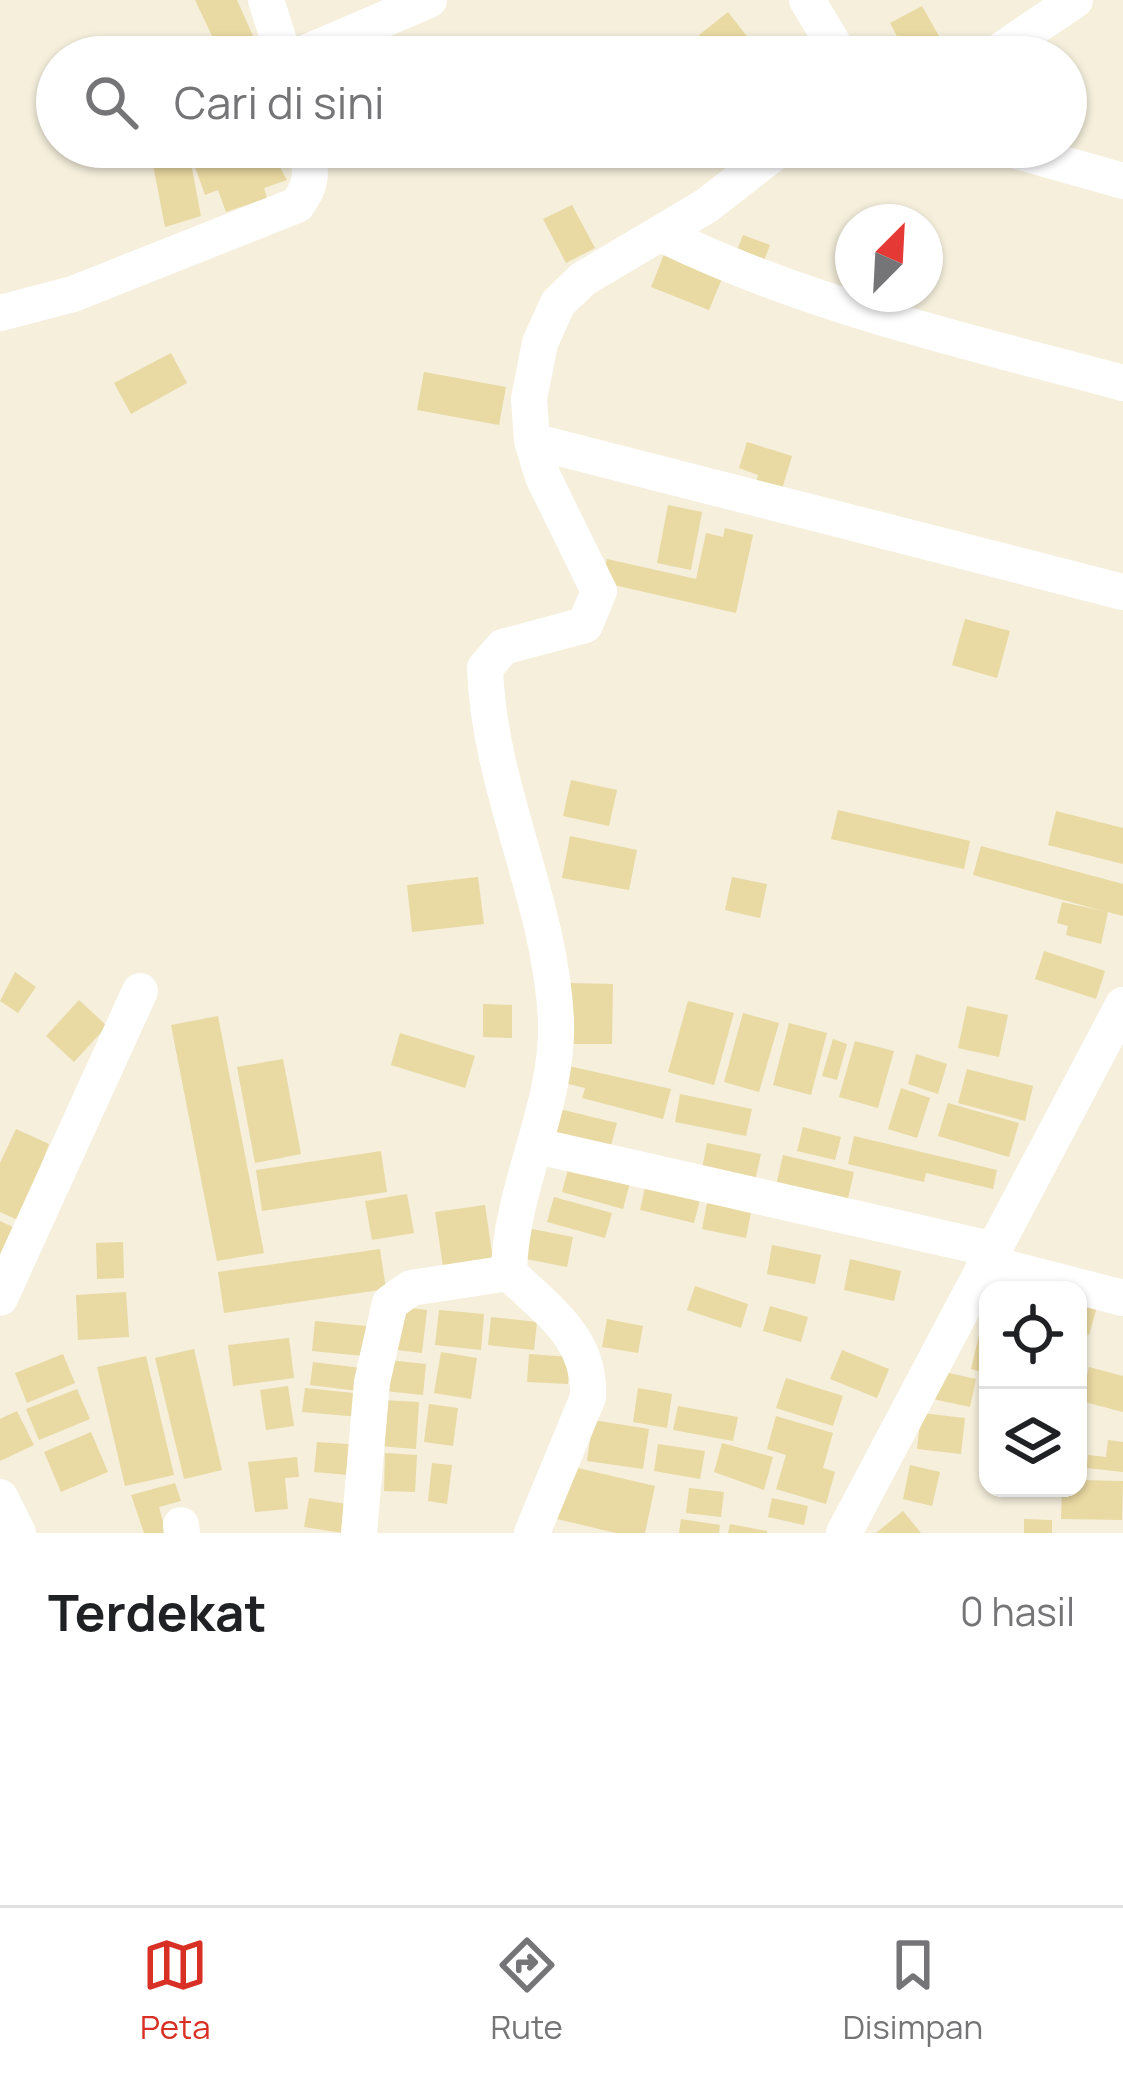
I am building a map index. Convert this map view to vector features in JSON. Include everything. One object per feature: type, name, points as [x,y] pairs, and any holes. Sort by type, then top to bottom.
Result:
[{"type":"street","points":[[266,0],[277,36]]},
{"type":"street","points":[[345,36],[430,0]]},
{"type":"street","points":[[807,0],[829,36]]},
{"type":"street","points":[[1022,36],[1075,0]]},
{"type":"street","points":[[0,313],[73,294],[297,205],[309,188],[312,168]]},
{"type":"street","points":[[532,1533],[588,1397],[590,1374],[581,1347],[566,1327],[509,1273],[509,1250],[537,1145],[556,1024],[545,923],[500,767],[485,668],[503,646],[585,625],[599,591],[543,477],[532,440],[529,399],[540,343],[558,303],[583,279],[661,233],[752,168]]},
{"type":"street","points":[[1075,168],[1123,182]]},
{"type":"street","points":[[661,233],[735,270],[872,315],[1123,383]]},
{"type":"street","points":[[532,440],[1123,592]]},
{"type":"street","points":[[0,1298],[140,991]]},
{"type":"street","points":[[844,1533],[1123,1005]]},
{"type":"street","points":[[537,1145],[987,1256],[1123,1298]]},
{"type":"street","points":[[359,1533],[370,1400],[390,1303],[411,1288],[509,1273]]},
{"type":"street","points":[[0,1497],[18,1533]]},
{"type":"building","points":[[195,0],[237,0],[253,36],[212,36]]},
{"type":"building","points":[[922,6],[939,36],[897,36],[890,23]]},
{"type":"building","points":[[728,12],[747,36],[700,36]]},
{"type":"building","points":[[154,168],[192,168],[201,216],[165,227]]},
{"type":"building","points":[[195,168],[280,168],[287,180],[264,188],[267,198],[226,212],[218,190],[205,195]]},
{"type":"building","points":[[572,205],[595,248],[566,263],[543,219]]},
{"type":"building","points":[[743,235],[770,245],[760,271],[733,261]]},
{"type":"building","points":[[665,252],[723,276],[709,310],[651,287]]},
{"type":"building","points":[[171,353],[187,383],[131,414],[114,383]]},
{"type":"building","points":[[424,372],[506,387],[499,425],[417,410]]},
{"type":"building","points":[[747,442],[792,456],[779,499],[753,491],[758,475],[739,468]]},
{"type":"building","points":[[668,505],[702,512],[691,570],[657,563]]},
{"type":"building","points":[[725,528],[753,535],[736,613],[601,582],[607,559],[696,579],[706,533],[723,537]]},
{"type":"building","points":[[965,619],[1010,631],[997,678],[952,665]]},
{"type":"building","points":[[571,780],[617,790],[609,826],[563,816]]},
{"type":"building","points":[[838,810],[970,841],[964,869],[831,839]]},
{"type":"building","points":[[1056,811],[1123,828],[1123,864],[1048,845]]},
{"type":"building","points":[[570,836],[637,850],[629,890],[562,878]]},
{"type":"building","points":[[981,846],[1123,884],[1123,916],[1108,912],[1101,944],[1066,935],[1068,926],[1057,923],[1062,902],[1103,911],[973,875]]},
{"type":"building","points":[[478,877],[484,924],[412,932],[407,885]]},
{"type":"building","points":[[732,877],[767,884],[760,918],[725,910]]},
{"type":"building","points":[[1044,951],[1105,971],[1096,999],[1035,979]]},
{"type":"building","points":[[15,972],[36,987],[18,1013],[0,1001]]},
{"type":"building","points":[[568,983],[613,984],[612,1044],[567,1044]]},
{"type":"building","points":[[79,1000],[107,1026],[74,1062],[46,1036]]},
{"type":"building","points":[[688,1001],[734,1013],[714,1085],[668,1072]]},
{"type":"building","points":[[483,1004],[512,1005],[512,1038],[483,1037]]},
{"type":"building","points":[[967,1006],[1008,1015],[999,1057],[958,1048]]},
{"type":"building","points":[[743,1013],[779,1023],[759,1092],[724,1082]]},
{"type":"building","points":[[218,1016],[264,1253],[217,1261],[171,1025]]},
{"type":"building","points":[[789,1023],[827,1033],[811,1095],[773,1085]]},
{"type":"building","points":[[400,1033],[475,1056],[465,1088],[391,1065]]},
{"type":"building","points":[[833,1039],[847,1044],[837,1080],[822,1076]]},
{"type":"building","points":[[855,1041],[894,1051],[878,1108],[839,1097]]},
{"type":"building","points":[[916,1054],[947,1064],[938,1094],[908,1084]]},
{"type":"building","points":[[283,1059],[301,1154],[255,1163],[237,1067]]},
{"type":"building","points":[[564,1065],[671,1089],[663,1119],[582,1098],[585,1088],[560,1082]]},
{"type":"building","points":[[967,1069],[1033,1086],[1025,1121],[958,1103]]},
{"type":"building","points":[[901,1088],[930,1098],[917,1138],[888,1129]]},
{"type":"building","points":[[680,1094],[752,1109],[746,1136],[675,1122]]},
{"type":"building","points":[[948,1103],[1019,1123],[1009,1157],[938,1136]]},
{"type":"building","points":[[555,1108],[617,1123],[609,1153],[548,1138]]},
{"type":"building","points":[[803,1127],[841,1137],[835,1160],[797,1151]]},
{"type":"building","points":[[16,1129],[49,1144],[20,1221],[0,1212],[0,1163]]},
{"type":"building","points":[[854,1136],[997,1170],[993,1189],[926,1173],[924,1182],[848,1164]]},
{"type":"building","points":[[707,1143],[761,1154],[754,1185],[701,1174]]},
{"type":"building","points":[[381,1151],[387,1192],[262,1211],[256,1170]]},
{"type":"building","points":[[783,1155],[854,1172],[846,1207],[775,1190]]},
{"type":"building","points":[[571,1158],[632,1175],[623,1209],[562,1192]]},
{"type":"building","points":[[646,1183],[701,1196],[694,1223],[640,1210]]},
{"type":"building","points":[[709,1193],[753,1202],[746,1238],[702,1229]]},
{"type":"building","points":[[407,1194],[414,1233],[372,1240],[365,1201]]},
{"type":"building","points":[[554,1197],[612,1213],[605,1238],[547,1222]]},
{"type":"building","points":[[485,1205],[493,1260],[443,1267],[435,1212]]},
{"type":"building","points":[[0,1221],[17,1229],[0,1264]]},
{"type":"building","points":[[527,1228],[573,1237],[567,1267],[521,1258]]},
{"type":"building","points":[[123,1242],[124,1278],[97,1279],[96,1243]]},
{"type":"building","points":[[772,1245],[821,1255],[815,1284],[767,1274]]},
{"type":"building","points":[[380,1249],[386,1289],[224,1313],[218,1272]]},
{"type":"building","points":[[850,1259],[901,1271],[894,1301],[844,1290]]},
{"type":"building","points":[[695,1286],[748,1304],[741,1328],[687,1310]]},
{"type":"building","points":[[126,1292],[129,1337],[78,1340],[76,1295]]},
{"type":"building","points":[[1087,1296],[1099,1300],[1087,1334]]},
{"type":"building","points":[[770,1306],[808,1317],[801,1342],[763,1331]]},
{"type":"building","points":[[402,1307],[427,1310],[422,1353],[396,1350]]},
{"type":"building","points":[[439,1310],[484,1314],[481,1350],[435,1345]]},
{"type":"building","points":[[491,1317],[537,1322],[534,1350],[488,1345]]},
{"type":"building","points":[[607,1319],[643,1326],[638,1353],[602,1347]]},
{"type":"building","points":[[315,1321],[377,1327],[375,1357],[312,1351]]},
{"type":"building","points":[[979,1335],[979,1371],[971,1369]]},
{"type":"building","points":[[289,1338],[294,1378],[233,1386],[228,1345]]},
{"type":"building","points":[[194,1349],[222,1470],[184,1479],[155,1358]]},
{"type":"building","points":[[842,1350],[889,1369],[877,1398],[830,1379]]},
{"type":"building","points":[[441,1352],[477,1358],[471,1399],[434,1393]]},
{"type":"building","points":[[63,1354],[75,1383],[27,1403],[15,1373]]},
{"type":"building","points":[[529,1354],[570,1357],[568,1384],[527,1382]]},
{"type":"building","points":[[146,1356],[174,1475],[125,1486],[97,1367]]},
{"type":"building","points":[[388,1360],[426,1364],[423,1395],[385,1391]]},
{"type":"building","points":[[313,1362],[361,1368],[358,1391],[310,1385]]},
{"type":"building","points":[[1089,1367],[1123,1376],[1123,1412],[1087,1403]]},
{"type":"building","points":[[940,1371],[976,1379],[970,1407],[933,1399]]},
{"type":"building","points":[[786,1378],[843,1396],[833,1426],[776,1408]]},
{"type":"building","points":[[288,1386],[294,1426],[266,1430],[260,1390]]},
{"type":"building","points":[[305,1388],[363,1394],[360,1417],[302,1412]]},
{"type":"building","points":[[638,1388],[672,1394],[667,1428],[633,1422]]},
{"type":"building","points":[[77,1389],[90,1419],[39,1440],[26,1409]]},
{"type":"building","points":[[382,1400],[419,1402],[416,1449],[379,1446]]},
{"type":"building","points":[[429,1404],[458,1408],[453,1446],[424,1442]]},
{"type":"building","points":[[678,1406],[738,1417],[733,1441],[673,1430]]},
{"type":"building","points":[[17,1411],[34,1445],[0,1461],[0,1419]]},
{"type":"building","points":[[921,1413],[965,1418],[961,1454],[917,1449]]},
{"type":"building","points":[[776,1416],[833,1433],[823,1468],[835,1472],[826,1504],[776,1489],[786,1455],[767,1449]]},
{"type":"building","points":[[593,1420],[649,1429],[643,1469],[587,1461]]},
{"type":"building","points":[[91,1432],[108,1472],[61,1492],[44,1452]]},
{"type":"building","points":[[1108,1440],[1123,1442],[1123,1472],[1087,1468],[1088,1455],[1106,1457]]},
{"type":"building","points":[[317,1442],[363,1445],[361,1476],[314,1472]]},
{"type":"building","points":[[722,1443],[773,1457],[764,1490],[714,1472]]},
{"type":"building","points":[[658,1444],[705,1451],[700,1479],[654,1471]]},
{"type":"building","points":[[385,1453],[417,1455],[415,1492],[384,1491]]},
{"type":"building","points":[[297,1457],[299,1477],[285,1478],[288,1509],[255,1512],[248,1462]]},
{"type":"building","points":[[432,1463],[452,1465],[447,1504],[428,1501]]},
{"type":"building","points":[[910,1465],[940,1472],[932,1506],[903,1499]]},
{"type":"building","points":[[569,1466],[655,1486],[645,1533],[616,1533],[557,1519]]},
{"type":"building","points":[[1087,1480],[1123,1481],[1122,1520],[1061,1519],[1062,1497],[1087,1497]]},
{"type":"building","points":[[175,1483],[181,1501],[159,1507],[166,1533],[144,1533],[131,1495]]},
{"type":"building","points":[[689,1488],[724,1492],[721,1517],[686,1513]]},
{"type":"building","points":[[309,1498],[359,1506],[343,1533],[304,1527]]},
{"type":"building","points":[[772,1498],[808,1506],[804,1525],[768,1517]]},
{"type":"building","points":[[903,1511],[921,1533],[876,1533]]},
{"type":"building","points":[[681,1519],[720,1525],[719,1533],[679,1533]]},
{"type":"building","points":[[1024,1519],[1052,1520],[1052,1533],[1024,1533]]},
{"type":"building","points":[[730,1524],[767,1531],[767,1533],[728,1533]]}]
